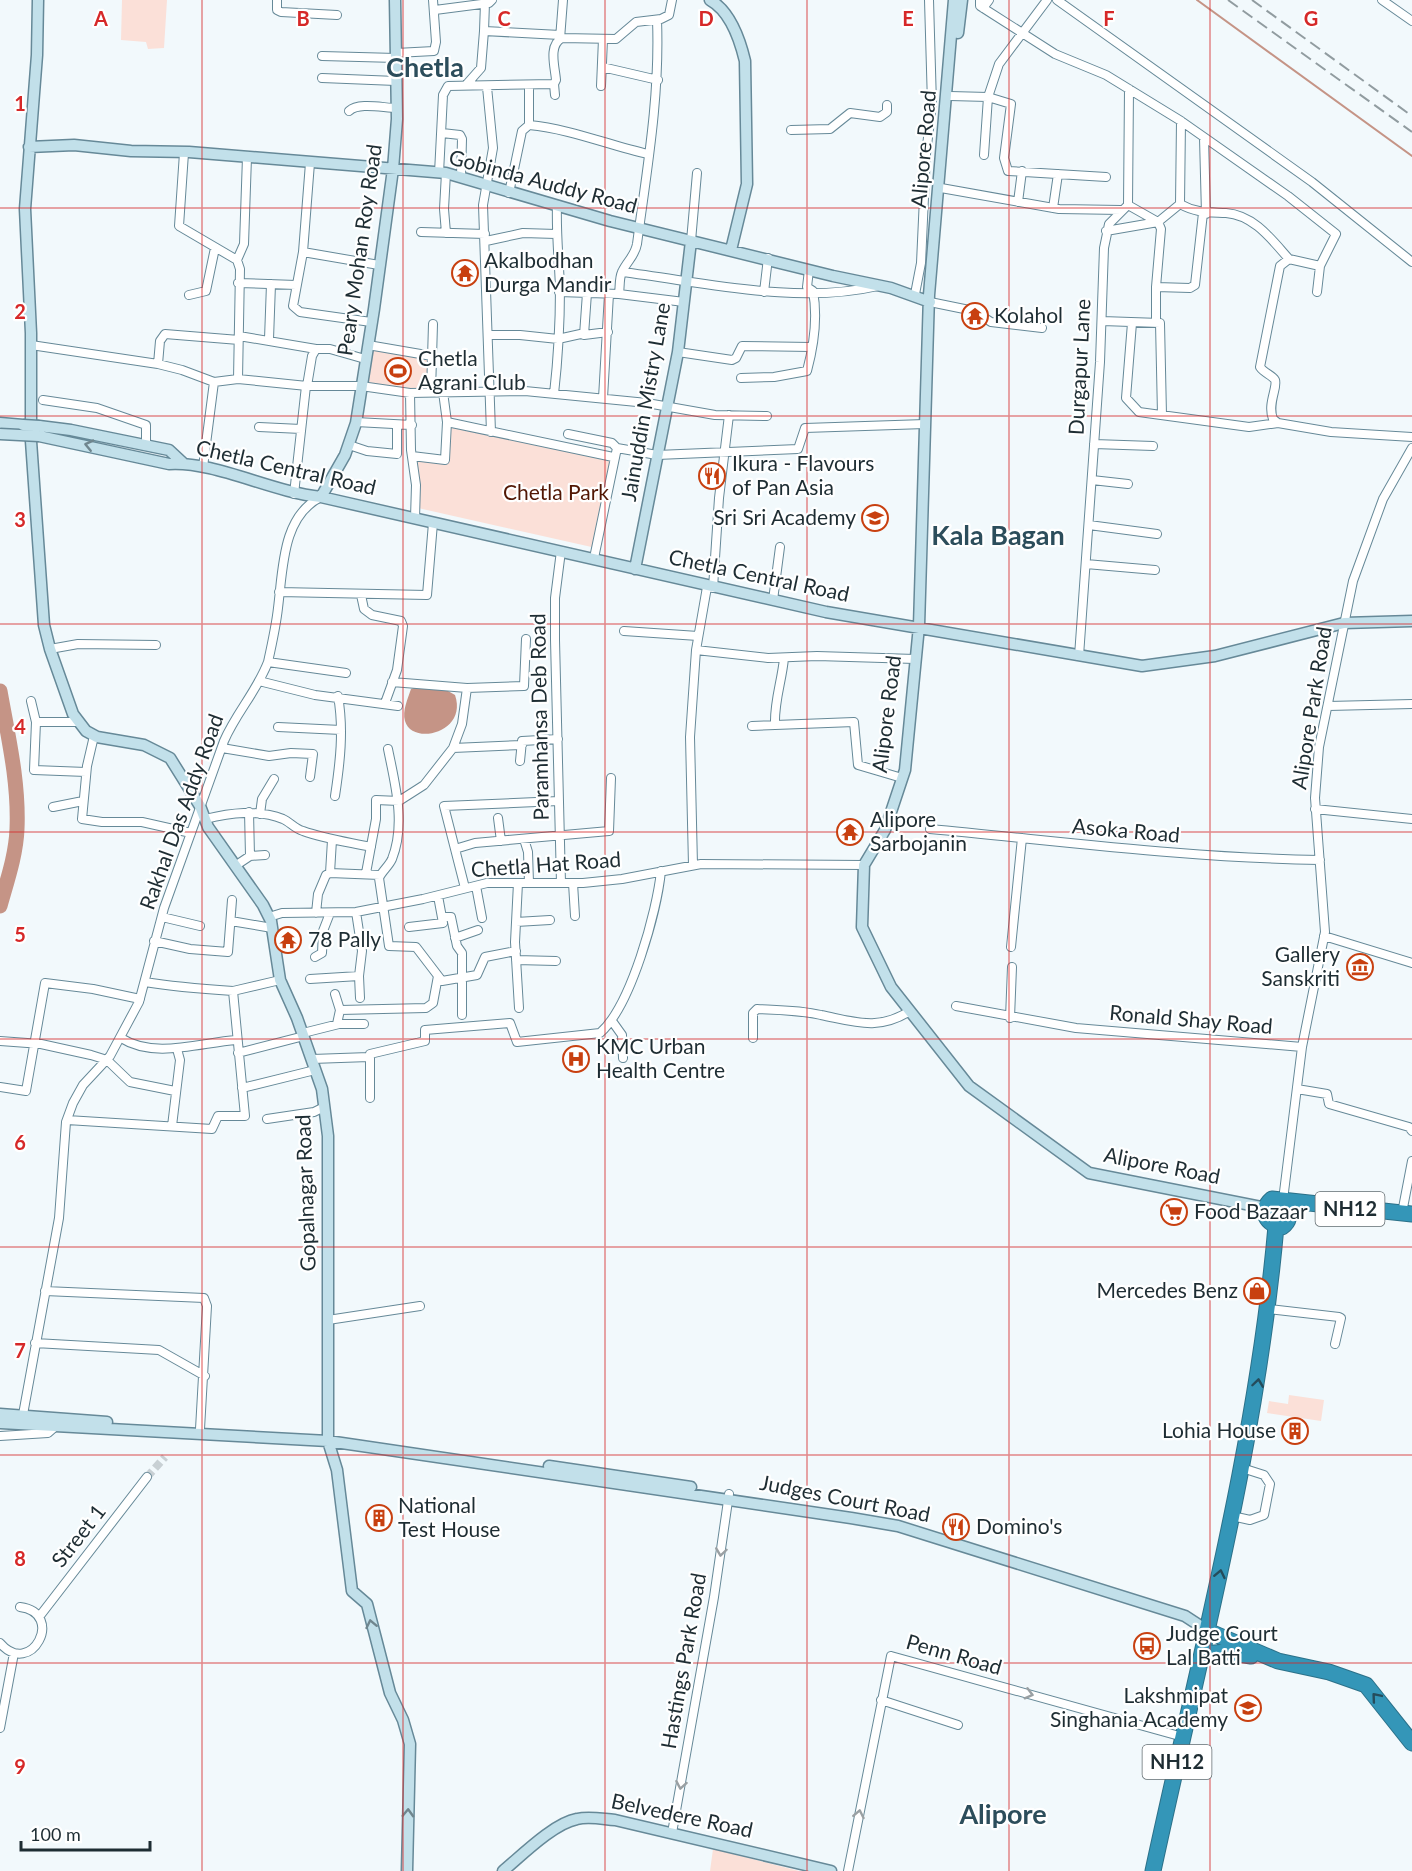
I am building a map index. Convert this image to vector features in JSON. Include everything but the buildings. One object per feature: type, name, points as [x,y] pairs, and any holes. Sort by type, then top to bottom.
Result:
[{"type":"highway","points":[[1276,1226],[1266,1220],[1266,1208],[1272,1199],[1286,1201]]},
{"type":"highway","name":"NH12","points":[[1153,1871],[1203,1654],[1242,1468],[1269,1309],[1276,1226],[1282,1227],[1287,1224],[1290,1216],[1286,1201],[1407,1214]]},
{"type":"highway","name":"Judges Court Road","points":[[1208,1631],[1278,1661],[1329,1672],[1366,1685],[1412,1743]]},
{"type":"highway","points":[[1203,1654],[1227,1652],[1278,1661]]},
{"type":"main road","points":[[38,0],[37,55],[25,209],[34,490],[44,625],[50,649],[74,714],[86,731],[94,736]]},
{"type":"main road","name":"Peary Mohan Roy Road","points":[[321,497],[349,445],[356,422],[368,345],[393,169],[397,108],[395,0]]},
{"type":"main road","points":[[710,0],[726,16],[740,42],[745,61],[747,184],[731,250]]},
{"type":"main road","name":"Alipore Road","points":[[954,0],[930,298],[919,626],[902,778],[885,830],[864,865],[862,927],[891,987],[969,1086],[1089,1173],[1266,1208]]},
{"type":"main road","name":"Alipore Road","points":[[930,298],[962,0]]},
{"type":"main road","name":"Gobinda Auddy Road","points":[[29,147],[74,145],[460,176],[509,193],[638,228],[930,298]]},
{"type":"main road","name":"Jainuddin Mistry Lane","points":[[635,569],[678,352],[691,241]]},
{"type":"main road","points":[[0,423],[39,431]]},
{"type":"main road","points":[[0,434],[71,430],[169,450],[183,463]]},
{"type":"main road","name":"Chetla Central Road","points":[[39,431],[170,464],[183,463],[203,467],[294,494],[321,497],[826,612],[1149,666],[1215,656],[1344,623],[1412,621]]},
{"type":"main road","name":"Gopalnagar Road","points":[[94,736],[144,745],[170,758],[200,806],[205,819],[270,922],[280,980],[312,1059],[324,1107],[328,1142],[328,1439],[337,1470],[346,1563],[352,1590],[367,1604],[390,1693],[404,1720],[410,1744],[406,1871]]},
{"type":"main road","points":[[0,1414],[56,1426],[328,1439]]},
{"type":"main road","points":[[0,1423],[26,1419],[328,1439]]},
{"type":"main road","name":"Judges Court Road","points":[[328,1439],[587,1471],[729,1497],[736,1495],[744,1502],[898,1526],[1185,1616],[1208,1631]]},
{"type":"main road","name":"Belvedere Road","points":[[503,1871],[545,1837],[574,1819],[615,1820],[831,1871]]},
{"type":"street","points":[[277,0],[277,10],[281,12],[337,15]]},
{"type":"street","points":[[322,56],[396,55],[434,51],[436,42],[433,0]]},
{"type":"street","points":[[555,95],[554,46],[560,37],[563,0]]},
{"type":"street","points":[[484,31],[616,39],[636,21],[657,20],[669,15],[672,0]]},
{"type":"street","points":[[915,294],[921,263],[926,154],[932,104],[929,0]]},
{"type":"street","points":[[989,0],[981,4],[1056,54],[1106,75],[1181,121],[1288,196],[1336,234],[1320,266],[1317,292]]},
{"type":"street","points":[[984,155],[988,97],[999,64],[1024,34],[1047,0]]},
{"type":"street","points":[[1057,0],[1312,182],[1412,262]]},
{"type":"street","points":[[1382,0],[1412,21]]},
{"type":"street","points":[[435,10],[466,3],[489,2],[481,68],[466,85]]},
{"type":"street","points":[[619,294],[622,272],[631,261],[648,175],[648,154],[657,80],[657,20]]},
{"type":"street","points":[[601,86],[603,39]]},
{"type":"street","points":[[602,67],[657,80]]},
{"type":"street","points":[[322,78],[396,81]]},
{"type":"street","points":[[446,233],[442,133],[443,95],[448,86],[554,84]]},
{"type":"street","points":[[509,193],[522,131],[529,125],[529,86]]},
{"type":"street","points":[[487,87],[493,148],[485,184],[490,432]]},
{"type":"street","points":[[1106,231],[1109,224],[1125,207],[1129,90]]},
{"type":"street","points":[[950,96],[988,97],[1011,104],[1004,158],[1008,171],[1106,177]]},
{"type":"street","points":[[790,130],[830,129],[850,113],[880,117],[887,112],[887,105]]},
{"type":"street","points":[[349,111],[360,106],[397,108]]},
{"type":"street","points":[[1180,204],[1181,121]]},
{"type":"street","points":[[529,125],[586,135],[608,145],[648,154]]},
{"type":"street","points":[[442,133],[460,135],[462,139],[460,176]]},
{"type":"street","points":[[1155,287],[1190,288],[1196,285],[1205,213],[1204,138]]},
{"type":"street","points":[[184,153],[180,226],[237,260]]},
{"type":"street","points":[[238,379],[240,269],[237,260],[244,244],[247,158]]},
{"type":"street","points":[[310,163],[303,252],[293,299],[295,310],[371,322]]},
{"type":"street","points":[[1017,202],[1022,171]]},
{"type":"street","points":[[691,241],[697,173]]},
{"type":"street","points":[[1053,208],[1058,174]]},
{"type":"street","points":[[941,188],[1053,208],[1125,207],[1158,222],[1161,229],[1155,287],[1156,322]]},
{"type":"street","points":[[1180,204],[1205,213],[1227,213],[1257,225],[1289,259],[1320,266]]},
{"type":"street","points":[[1106,231],[1158,222],[1180,204]]},
{"type":"street","points":[[554,394],[559,292],[557,205]]},
{"type":"street","name":"Durgapur Lane","points":[[1079,656],[1092,480],[1106,231]]},
{"type":"street","points":[[422,232],[485,237],[524,233],[556,234]]},
{"type":"street","points":[[189,295],[206,291],[215,248]]},
{"type":"street","points":[[303,252],[379,264]]},
{"type":"street","points":[[764,292],[768,258]]},
{"type":"street","points":[[1278,423],[1273,419],[1270,411],[1275,379],[1264,373],[1260,367],[1280,266],[1289,259]]},
{"type":"street","points":[[741,378],[774,377],[807,371],[811,346],[814,342],[816,317],[813,291],[807,287],[809,270]]},
{"type":"street","points":[[622,272],[764,292],[861,290],[879,286]]},
{"type":"street","points":[[238,283],[296,285]]},
{"type":"street","points":[[269,339],[271,284]]},
{"type":"street","points":[[559,292],[619,294],[684,302]]},
{"type":"street","points":[[585,333],[584,335],[586,293]]},
{"type":"street","points":[[603,398],[609,294]]},
{"type":"street","points":[[930,298],[974,311],[991,322],[1042,328]]},
{"type":"street","points":[[1102,321],[1156,322],[1162,326],[1162,415]]},
{"type":"street","points":[[1132,323],[1126,398],[1139,412],[1249,427],[1278,423],[1331,432],[1412,437]]},
{"type":"street","points":[[431,392],[433,324]]},
{"type":"street","points":[[488,335],[520,335],[558,339],[585,333],[608,332]]},
{"type":"street","points":[[158,364],[160,341],[165,334],[269,339],[316,349],[323,348],[365,359]]},
{"type":"street","points":[[31,345],[158,364],[214,382],[238,379],[306,386],[361,386],[410,393],[489,391],[554,394],[668,406],[690,412],[729,416],[767,416]]},
{"type":"street","points":[[368,345],[432,356]]},
{"type":"street","points":[[678,352],[732,360],[736,358],[742,346],[811,346]]},
{"type":"street","points":[[294,494],[306,386],[312,356],[316,349]]},
{"type":"street","points":[[203,467],[214,382]]},
{"type":"street","points":[[412,456],[445,460],[447,422],[444,392]]},
{"type":"street","points":[[410,393],[412,456],[416,485],[415,518]]},
{"type":"street","points":[[44,400],[97,408],[146,425],[146,445]]},
{"type":"street","points":[[693,865],[690,737],[696,650],[710,587],[729,416]]},
{"type":"street","points":[[356,422],[412,425]]},
{"type":"street","points":[[447,422],[613,457]]},
{"type":"street","points":[[349,445],[367,451],[397,454],[397,424]]},
{"type":"street","points":[[568,434],[612,442],[617,448],[657,455],[798,449],[805,428],[925,424]]},
{"type":"street","points":[[259,427],[301,429]]},
{"type":"street","points":[[1094,444],[1153,446]]},
{"type":"street","points":[[594,558],[613,457],[617,448]]},
{"type":"street","name":"Alipore Park Road","points":[[1286,1201],[1302,1047],[1324,936],[1316,773],[1353,581],[1379,509],[1412,448]]},
{"type":"street","points":[[1092,480],[1128,484]]},
{"type":"street","name":"Rakhal Das Addy Road","points":[[26,1419],[35,1343],[59,1218],[67,1120],[83,1085],[106,1060],[121,1038],[140,999],[154,941],[222,748],[235,717],[260,681],[268,662],[288,538],[301,512],[310,502],[321,497]]},
{"type":"street","points":[[279,592],[427,595],[433,523]]},
{"type":"street","points":[[1089,525],[1157,534]]},
{"type":"street","points":[[772,600],[780,547]]},
{"type":"street","name":"Paramhansa Deb Road","points":[[561,551],[555,598],[561,883]]},
{"type":"street","points":[[1086,564],[1155,570]]},
{"type":"street","points":[[362,595],[364,609],[372,615],[400,621],[403,626],[397,670],[385,703]]},
{"type":"street","points":[[624,631],[698,636]]},
{"type":"street","points":[[392,682],[466,688],[524,686],[526,639]]},
{"type":"street","points":[[50,649],[78,644],[156,645]]},
{"type":"street","points":[[696,650],[784,658],[915,659]]},
{"type":"street","points":[[775,725],[775,699],[782,684],[784,658]]},
{"type":"street","points":[[268,662],[346,673]]},
{"type":"street","points":[[260,681],[315,694],[398,706]]},
{"type":"street","points":[[366,873],[376,819],[376,800],[399,801],[424,785],[453,748],[462,724],[466,688]]},
{"type":"street","points":[[335,796],[341,730],[338,696]]},
{"type":"street","points":[[31,701],[36,722],[34,770],[86,772]]},
{"type":"street","points":[[1328,706],[1412,704]]},
{"type":"street","points":[[36,722],[79,722]]},
{"type":"street","points":[[752,726],[854,722],[858,765],[902,778]]},
{"type":"street","points":[[278,727],[341,730]]},
{"type":"street","points":[[94,736],[86,772],[82,819],[102,822],[142,822],[191,833]]},
{"type":"street","points":[[520,761],[522,741],[558,739]]},
{"type":"street","points":[[453,748],[522,745]]},
{"type":"street","points":[[222,748],[269,756],[291,753],[313,754],[310,777]]},
{"type":"street","points":[[388,749],[395,792],[399,801],[396,847],[391,862],[380,875],[389,946],[416,947],[442,981],[477,975],[485,957],[499,952],[556,961]]},
{"type":"street","points":[[455,849],[560,834],[609,831],[611,778]]},
{"type":"street","points":[[260,814],[262,799],[274,779]]},
{"type":"street","points":[[53,807],[83,801]]},
{"type":"street","points":[[465,888],[444,806],[559,801]]},
{"type":"street","points":[[1316,809],[1412,819]]},
{"type":"street","points":[[205,819],[227,813],[249,812],[283,819],[299,830],[332,840],[371,847]]},
{"type":"street","points":[[249,812],[250,856]]},
{"type":"street","points":[[498,818],[501,841]]},
{"type":"street","name":"Asoka Road","points":[[930,829],[1257,859],[1320,860]]},
{"type":"street","points":[[1011,947],[1022,838]]},
{"type":"street","points":[[524,839],[528,852],[529,883]]},
{"type":"street","points":[[330,873],[332,840]]},
{"type":"street","points":[[235,866],[250,856],[265,855]]},
{"type":"street","name":"Chetla Hat Road","points":[[231,921],[270,922],[282,913],[356,912],[476,886],[622,879],[693,865],[864,865]]},
{"type":"street","points":[[312,1059],[369,1057],[370,1054],[425,1041],[425,1030],[510,1023],[517,1042],[600,1033],[612,1021],[637,965],[652,916],[661,871]]},
{"type":"street","points":[[316,913],[318,894],[326,875],[366,873],[380,875]]},
{"type":"street","points":[[518,883],[516,956],[519,1008]]},
{"type":"street","points":[[573,883],[575,916]]},
{"type":"street","points":[[476,886],[482,918]]},
{"type":"street","points":[[409,927],[443,923],[438,896]]},
{"type":"street","points":[[154,941],[190,949],[228,952],[232,900]]},
{"type":"street","points":[[356,912],[362,951],[359,976],[360,998]]},
{"type":"street","points":[[315,957],[322,953],[323,931],[330,913]]},
{"type":"street","points":[[162,917],[200,926]]},
{"type":"street","points":[[443,917],[451,917],[454,938],[462,953],[462,1015]]},
{"type":"street","points":[[516,922],[550,920]]},
{"type":"street","points":[[454,938],[478,930]]},
{"type":"street","points":[[1324,936],[1412,963]]},
{"type":"street","points":[[1010,1018],[1012,967]]},
{"type":"street","points":[[310,979],[359,976]]},
{"type":"street","points":[[340,1010],[426,1008],[433,1003],[438,976]]},
{"type":"street","points":[[145,982],[185,989],[206,987],[232,991],[280,980]]},
{"type":"street","points":[[0,1087],[26,1091],[45,983],[93,989],[140,999]]},
{"type":"street","points":[[67,1120],[212,1129],[218,1116],[244,1116],[232,991]]},
{"type":"street","points":[[335,994],[340,1010],[337,1024]]},
{"type":"street","name":"Ronald Shay Road","points":[[956,1006],[1010,1018],[1076,1028],[1302,1047]]},
{"type":"street","points":[[753,1038],[753,1013],[757,1009],[791,1010],[870,1024],[893,1021],[910,1011]]},
{"type":"street","points":[[612,1021],[622,1035],[623,1058]]},
{"type":"street","points":[[238,1053],[337,1024],[364,1024]]},
{"type":"street","points":[[121,1038],[135,1047],[177,1049],[236,1040]]},
{"type":"street","points":[[0,1041],[35,1044],[106,1060],[130,1082],[175,1091]]},
{"type":"street","points":[[172,1126],[180,1060],[177,1049]]},
{"type":"street","points":[[369,1057],[370,1098]]},
{"type":"street","points":[[242,1088],[315,1070]]},
{"type":"street","points":[[1297,1089],[1327,1094],[1329,1104],[1408,1127],[1412,1131]]},
{"type":"street","points":[[267,1119],[314,1112],[324,1107]]},
{"type":"street","points":[[1407,1214],[1412,1161]]},
{"type":"street","points":[[45,1291],[204,1298],[207,1306],[205,1376],[200,1429]]},
{"type":"street","points":[[328,1320],[420,1306]]},
{"type":"street","points":[[1269,1309],[1341,1318],[1335,1344]]},
{"type":"street","points":[[35,1343],[159,1350],[205,1376]]},
{"type":"street","points":[[0,1436],[48,1434],[56,1426]]},
{"type":"street","points":[[1232,1516],[1250,1520],[1264,1515],[1270,1484],[1264,1475],[1242,1468]]},
{"type":"street","name":"Street 1","points":[[39,1617],[147,1477]]},
{"type":"street","name":"Hastings Park Road","points":[[672,1833],[712,1608],[729,1497]]},
{"type":"street","points":[[0,1643],[14,1653],[25,1653],[38,1644],[43,1628],[39,1617],[30,1610],[20,1607]]},
{"type":"street","points":[[0,1728],[14,1653]]},
{"type":"street","name":"Penn Road","points":[[848,1871],[880,1701],[891,1656],[1183,1737]]},
{"type":"street","points":[[880,1701],[958,1725]]},
{"type":"green space","points":[[122,0],[167,0],[164,48],[148,49],[146,42],[121,40]]},
{"type":"green space","name":"Chetla Agrani Club","points":[[370,347],[430,358],[429,391],[409,391],[363,384]]},
{"type":"green space","name":"Chetla Park","points":[[449,426],[611,458],[596,548],[418,508],[421,487],[415,461],[448,463]]},
{"type":"green space","points":[[1289,1395],[1324,1400],[1321,1421],[1267,1413],[1269,1401],[1288,1404]]},
{"type":"green space","points":[[713,1849],[799,1871],[710,1871]]},
{"type":"shaded area","points":[[423,685],[441,687],[455,695],[457,708],[454,719],[447,727],[427,734],[410,729],[404,717],[411,689]]},
{"type":"waterway","points":[[1197,0],[1412,156]]},
{"type":"waterway","points":[[0,691],[12,759],[17,811],[15,848],[0,906]]},
{"type":"tunnel","points":[[147,1477],[165,1457]]},
{"type":"railway","points":[[1228,0],[1412,132]]},
{"type":"railway","points":[[1252,0],[1412,116]]},
{"type":"place","name":"Akalbodhan Durga Mandir","points":[[465,273]]},
{"type":"place","name":"Kolahol","points":[[975,316]]},
{"type":"place","name":"Chetla Agrani Club","points":[[398,371]]},
{"type":"place","name":"Ikura - Flavours of Pan Asia","points":[[712,476]]},
{"type":"place","name":"Sri Sri Academy","points":[[875,518]]},
{"type":"place","name":"Alipore Sarbojanin","points":[[850,832]]},
{"type":"place","name":"78 Pally","points":[[288,940]]},
{"type":"place","name":"Gallery Sanskriti","points":[[1360,967]]},
{"type":"place","name":"KMC Urban Health Centre","points":[[576,1059]]},
{"type":"place","name":"Food Bazaar","points":[[1174,1212]]},
{"type":"place","name":"Mercedes Benz","points":[[1257,1291]]},
{"type":"place","name":"Lohia House","points":[[1295,1431]]},
{"type":"place","name":"National Test House","points":[[379,1518]]},
{"type":"place","name":"Domino's","points":[[956,1527]]},
{"type":"place","name":"Judge Court Lal Batti","points":[[1147,1646]]},
{"type":"place","name":"Lakshmipat Singhania Academy","points":[[1248,1708]]},
{"type":"district","name":"Chetla","points":[[425,68]]},
{"type":"district","name":"Kala Bagan","points":[[998,536]]},
{"type":"district","name":"Alipore","points":[[1003,1815]]}]
